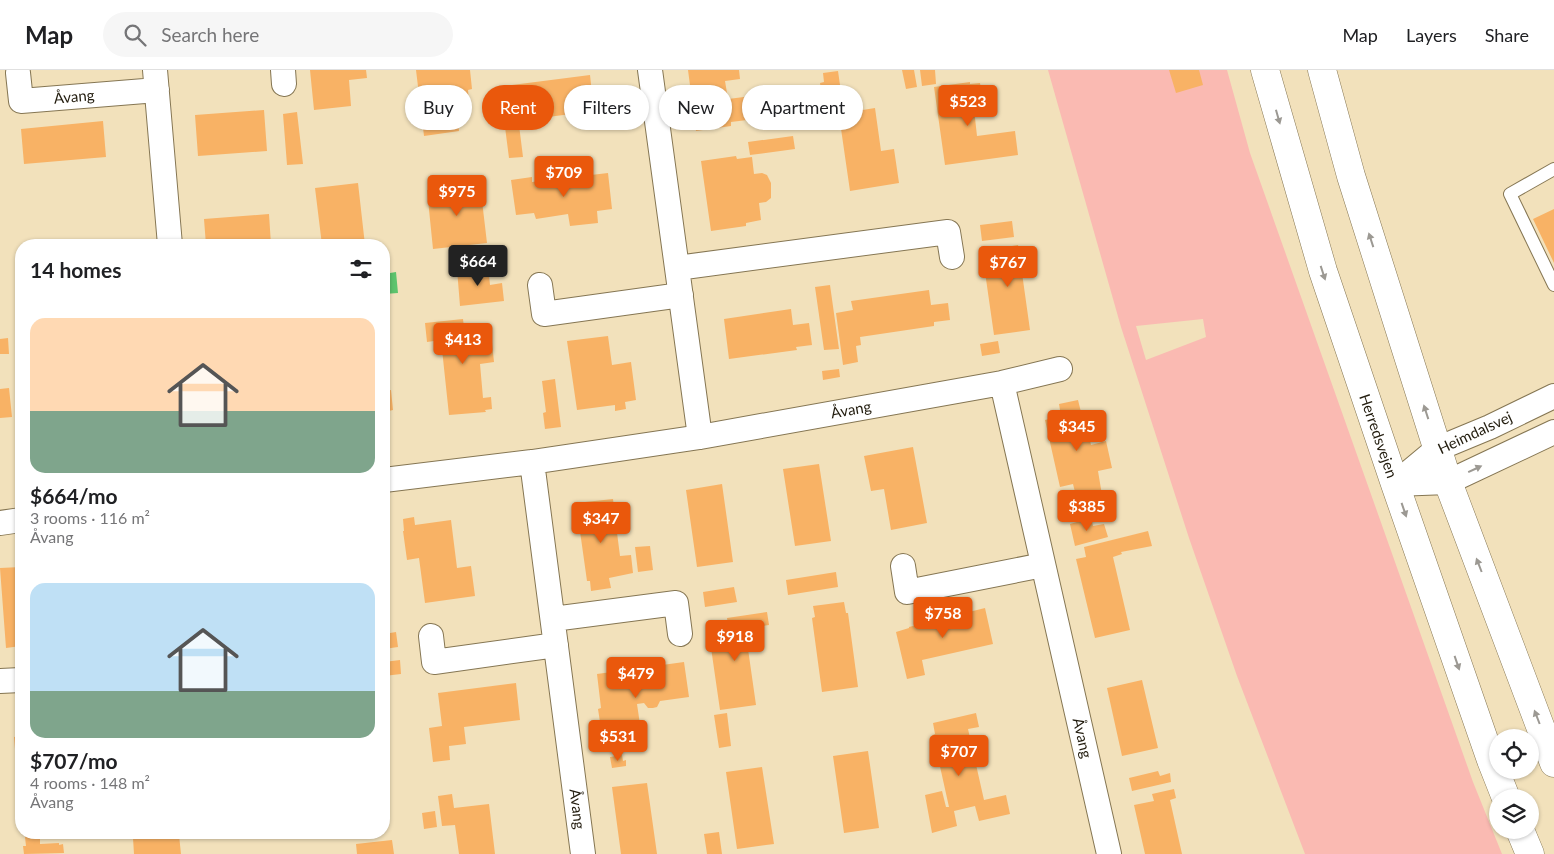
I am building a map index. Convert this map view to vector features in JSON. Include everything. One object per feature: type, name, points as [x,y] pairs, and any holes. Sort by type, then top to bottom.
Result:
[{"type":"street","points":[[650,70],[700,438]]},
{"type":"street","name":"Herredsvejen","points":[[1265,70],[1323,271],[1395,484],[1502,789]]},
{"type":"street","points":[[1322,70],[1351,176],[1448,482],[1554,763]]},
{"type":"street","name":"Åvang","points":[[18,72],[21,102],[156,80],[169,239]]},
{"type":"street","points":[[677,268],[948,232],[952,257]]},
{"type":"street","points":[[540,285],[544,314],[681,296]]},
{"type":"street","name":"Åvang","points":[[390,479],[532,462],[700,438],[1002,383],[1060,369]]},
{"type":"street","name":"Åvang","points":[[1002,383],[1106,853]]},
{"type":"street","name":"Heimdalsvej","points":[[1395,484],[1437,449],[1490,427],[1554,396]]},
{"type":"street","points":[[1395,484],[1448,482],[1554,432]]},
{"type":"street","name":"Åvang","points":[[532,462],[583,854]]},
{"type":"street","points":[[0,522],[15,521]]},
{"type":"street","points":[[903,566],[908,592],[1043,566]]},
{"type":"street","points":[[553,619],[676,603],[680,634]]},
{"type":"street","points":[[431,636],[434,662],[556,645]]},
{"type":"street","points":[[0,682],[15,681]]},
{"type":"street","points":[[1524,839],[1530,854]]},
{"type":"lane","points":[[1554,168],[1510,194],[1554,285]]},
{"type":"shaded area","points":[[1048,70],[1227,70],[1250,153],[1473,782],[1489,822],[1489,839],[1496,839],[1502,854],[1305,854],[1237,676],[1189,538],[1121,327]],"holes":[[[1203,319],[1206,337],[1146,360],[1136,326]]]},
{"type":"shaded area","points":[[396,272],[398,293],[390,294],[390,273]]},
{"type":"building","points":[[310,70],[366,70],[367,78],[349,80],[351,106],[314,110]]},
{"type":"building","points":[[416,70],[470,70],[472,85],[418,85]]},
{"type":"building","points":[[688,70],[739,70],[740,79],[725,81],[726,85],[690,85]]},
{"type":"building","points":[[902,70],[914,70],[917,87],[906,89]]},
{"type":"building","points":[[920,70],[935,70],[936,84],[922,86]]},
{"type":"building","points":[[1169,70],[1199,70],[1203,85],[1176,93]]},
{"type":"building","points":[[838,71],[840,85],[820,85],[820,83],[824,82],[823,73]]},
{"type":"building","points":[[590,75],[591,85],[564,85],[564,115],[554,116],[554,85],[512,85]]},
{"type":"building","points":[[970,82],[970,84],[980,83],[984,108],[974,109],[977,136],[1015,131],[1018,155],[945,165],[934,87]]},
{"type":"building","points":[[742,97],[742,121],[732,122],[732,98]]},
{"type":"building","points":[[875,108],[881,151],[894,149],[899,183],[850,191],[841,130],[863,130],[863,110]]},
{"type":"building","points":[[264,110],[267,151],[198,156],[195,115]]},
{"type":"building","points":[[297,112],[303,164],[287,165],[283,114]]},
{"type":"building","points":[[103,121],[106,157],[24,164],[21,129]]},
{"type":"building","points":[[423,130],[459,130],[459,131],[424,136]]},
{"type":"building","points":[[505,130],[520,130],[523,157],[509,158]]},
{"type":"building","points":[[793,136],[795,149],[750,155],[748,142]]},
{"type":"building","points":[[736,156],[737,159],[752,157],[754,174],[762,173],[767,175],[771,183],[771,198],[766,202],[759,203],[761,220],[746,223],[746,226],[711,231],[701,161]]},
{"type":"building","points":[[608,173],[612,209],[597,211],[598,223],[570,226],[568,214],[536,219],[534,213],[516,215],[511,180],[532,177],[532,182]]},
{"type":"building","points":[[358,183],[364,239],[321,239],[315,188]]},
{"type":"building","points":[[480,184],[487,243],[433,249],[427,190]]},
{"type":"building","points":[[1554,209],[1554,263],[1533,219]]},
{"type":"building","points":[[269,214],[271,239],[206,239],[204,219]]},
{"type":"building","points":[[1012,221],[1014,237],[982,241],[980,225]]},
{"type":"building","points":[[1018,245],[1019,250],[1031,248],[1034,272],[1022,273],[1030,330],[994,335],[982,251]]},
{"type":"building","points":[[488,266],[490,285],[502,283],[504,301],[460,306],[457,269]]},
{"type":"building","points":[[830,285],[839,349],[824,350],[815,287]]},
{"type":"building","points":[[929,290],[931,305],[948,303],[950,320],[934,322],[934,326],[860,337],[861,345],[856,346],[858,362],[843,365],[836,313],[853,310],[851,301]]},
{"type":"building","points":[[791,309],[793,325],[809,323],[812,345],[796,347],[797,350],[729,359],[724,319]]},
{"type":"building","points":[[463,319],[465,336],[491,333],[494,362],[480,364],[483,398],[491,397],[492,409],[485,410],[486,412],[449,415],[441,340],[427,342],[425,323]]},
{"type":"building","points":[[608,336],[612,365],[631,362],[636,400],[625,402],[626,409],[615,411],[615,405],[577,410],[567,341]]},
{"type":"building","points":[[8,338],[9,354],[0,354],[0,339]]},
{"type":"building","points":[[998,341],[1000,353],[982,356],[980,344]]},
{"type":"building","points":[[839,369],[840,377],[823,380],[822,371]]},
{"type":"building","points":[[555,379],[561,427],[545,429],[543,413],[546,412],[542,381]]},
{"type":"building","points":[[9,388],[12,417],[0,418],[0,389]]},
{"type":"building","points":[[390,390],[393,410],[390,411]]},
{"type":"building","points":[[1078,400],[1081,412],[1084,411],[1091,445],[1106,441],[1112,468],[1098,471],[1102,495],[1077,500],[1073,484],[1060,487],[1045,420],[1061,416],[1059,404]]},
{"type":"building","points":[[913,447],[927,523],[891,530],[884,489],[871,491],[864,456]]},
{"type":"building","points":[[819,464],[831,541],[795,546],[783,469]]},
{"type":"building","points":[[722,484],[733,562],[697,567],[686,490]]},
{"type":"building","points":[[613,499],[615,515],[620,515],[621,525],[616,525],[620,556],[631,555],[633,573],[609,578],[611,588],[591,591],[590,581],[587,581],[576,503]]},
{"type":"building","points":[[414,517],[415,525],[451,520],[457,568],[471,566],[475,596],[425,603],[419,558],[407,560],[403,531],[403,519]]},
{"type":"building","points":[[1091,518],[1093,526],[1104,524],[1108,537],[1075,546],[1070,524]]},
{"type":"building","points":[[1148,531],[1152,546],[1121,552],[1122,554],[1113,557],[1130,630],[1095,638],[1076,559],[1086,557],[1084,547]]},
{"type":"building","points":[[650,546],[653,570],[638,572],[635,547]]},
{"type":"building","points":[[15,567],[15,647],[6,648],[0,568]]},
{"type":"building","points":[[836,572],[838,587],[788,595],[786,580]]},
{"type":"building","points":[[734,587],[737,602],[705,607],[703,592]]},
{"type":"building","points":[[844,602],[846,613],[848,613],[858,687],[822,692],[812,618],[815,617],[813,606]]},
{"type":"building","points":[[985,608],[993,644],[922,660],[925,675],[907,679],[896,632]]},
{"type":"building","points":[[767,612],[769,625],[745,628],[756,705],[720,710],[709,634],[729,631],[727,618]]},
{"type":"building","points":[[396,632],[398,647],[390,648],[390,633]]},
{"type":"building","points":[[400,660],[401,674],[390,675],[390,661]]},
{"type":"building","points":[[684,662],[689,697],[660,701],[657,707],[653,708],[648,708],[644,703],[637,704],[643,745],[607,750],[603,721],[600,722],[598,709],[601,708],[597,674]]},
{"type":"building","points":[[1142,680],[1158,748],[1122,756],[1107,688]]},
{"type":"building","points":[[516,683],[520,720],[464,727],[466,744],[449,746],[450,760],[433,762],[429,728],[442,726],[438,693]]},
{"type":"building","points":[[727,713],[731,746],[719,748],[714,715]]},
{"type":"building","points":[[976,713],[979,727],[968,729],[984,800],[1006,795],[1010,814],[979,821],[975,806],[954,811],[957,826],[932,833],[925,795],[942,791],[946,807],[949,807],[933,735],[935,734],[933,723]]},
{"type":"building","points":[[868,751],[879,828],[844,833],[833,756]]},
{"type":"building","points":[[622,755],[623,761],[626,760],[626,766],[612,768],[610,757]]},
{"type":"building","points":[[762,767],[774,844],[737,849],[726,772]]},
{"type":"building","points":[[1158,771],[1160,776],[1170,773],[1171,782],[1132,791],[1129,778]]},
{"type":"building","points":[[647,783],[657,854],[621,854],[612,787]]},
{"type":"building","points":[[1174,789],[1176,798],[1170,800],[1182,854],[1145,854],[1134,805],[1154,801],[1152,794]]},
{"type":"building","points":[[452,794],[454,808],[489,804],[495,854],[459,854],[455,825],[442,826],[438,796]]},
{"type":"building","points":[[435,811],[437,827],[424,829],[422,813]]},
{"type":"building","points":[[719,832],[722,854],[707,854],[704,834]]},
{"type":"building","points":[[25,839],[40,839],[40,844],[63,844],[64,853],[24,854],[23,846],[26,846]]},
{"type":"building","points":[[133,839],[179,839],[181,854],[134,854]]},
{"type":"building","points":[[392,840],[394,854],[357,854],[356,844]]}]
